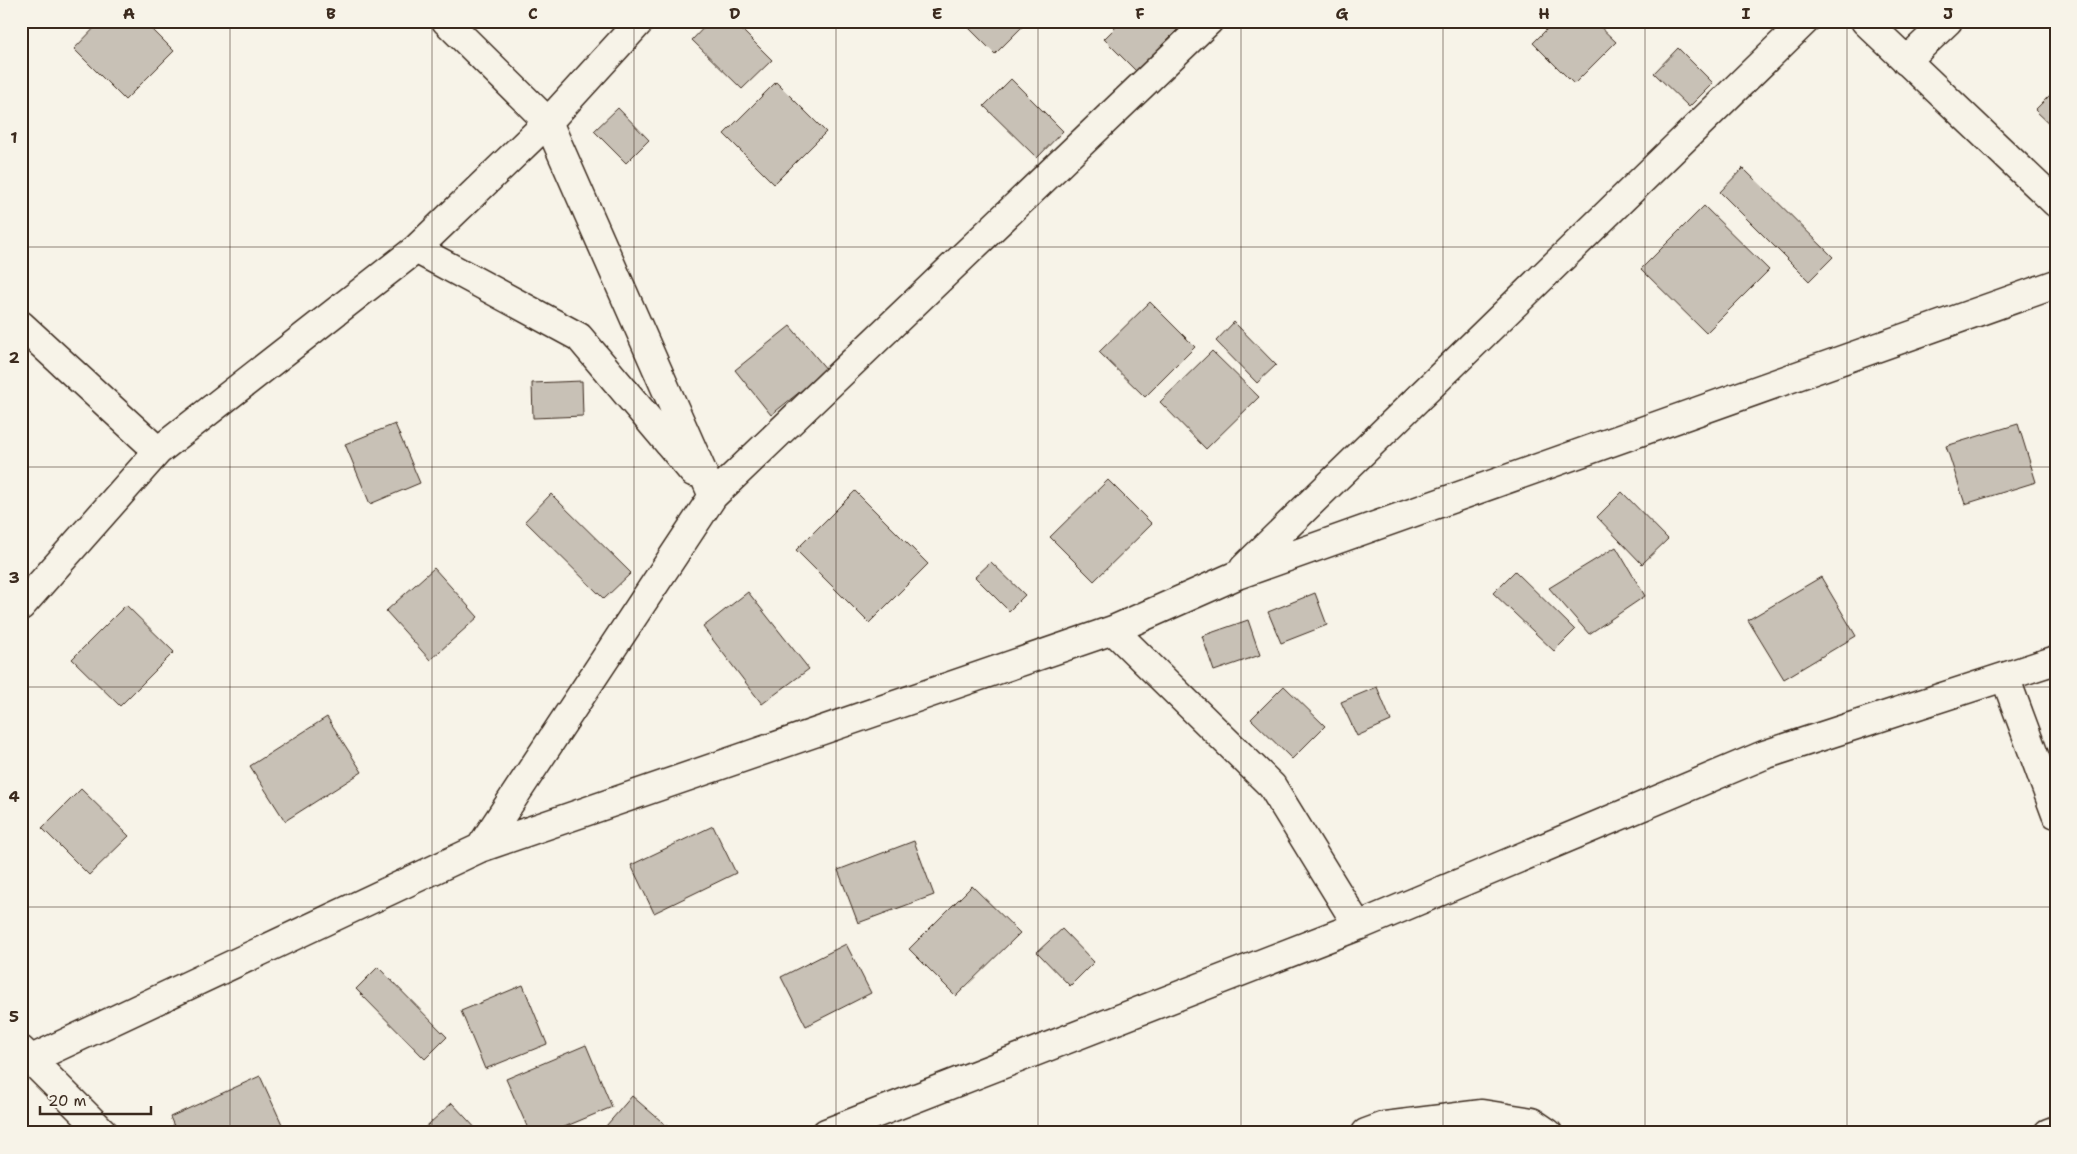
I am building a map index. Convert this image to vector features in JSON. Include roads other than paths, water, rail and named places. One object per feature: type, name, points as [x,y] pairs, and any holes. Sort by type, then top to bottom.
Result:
[{"type":"street","points":[[446,21],[548,122],[713,496]]},
{"type":"street","points":[[21,606],[158,451],[416,249],[548,122],[640,21]]},
{"type":"street","points":[[480,848],[713,496],[1209,21]]},
{"type":"street","points":[[1237,575],[1804,21]]},
{"type":"street","points":[[1865,21],[2056,203]]},
{"type":"street","points":[[1906,61],[1948,21]]},
{"type":"street","points":[[416,249],[579,337],[713,496]]},
{"type":"street","points":[[104,1133],[25,1058],[480,848],[1113,630],[1237,575],[2056,284]]},
{"type":"street","points":[[21,325],[158,451]]},
{"type":"street","points":[[1113,630],[1272,786],[1358,926]]},
{"type":"street","points":[[826,1133],[1358,926],[1764,756],[2056,660]]},
{"type":"street","points":[[2005,678],[2056,814]]},
{"type":"street","points":[[1366,1133],[1384,1126],[1482,1114],[1532,1122],[1548,1133]]},
{"type":"street","points":[[2048,1133],[2056,1130]]}]
